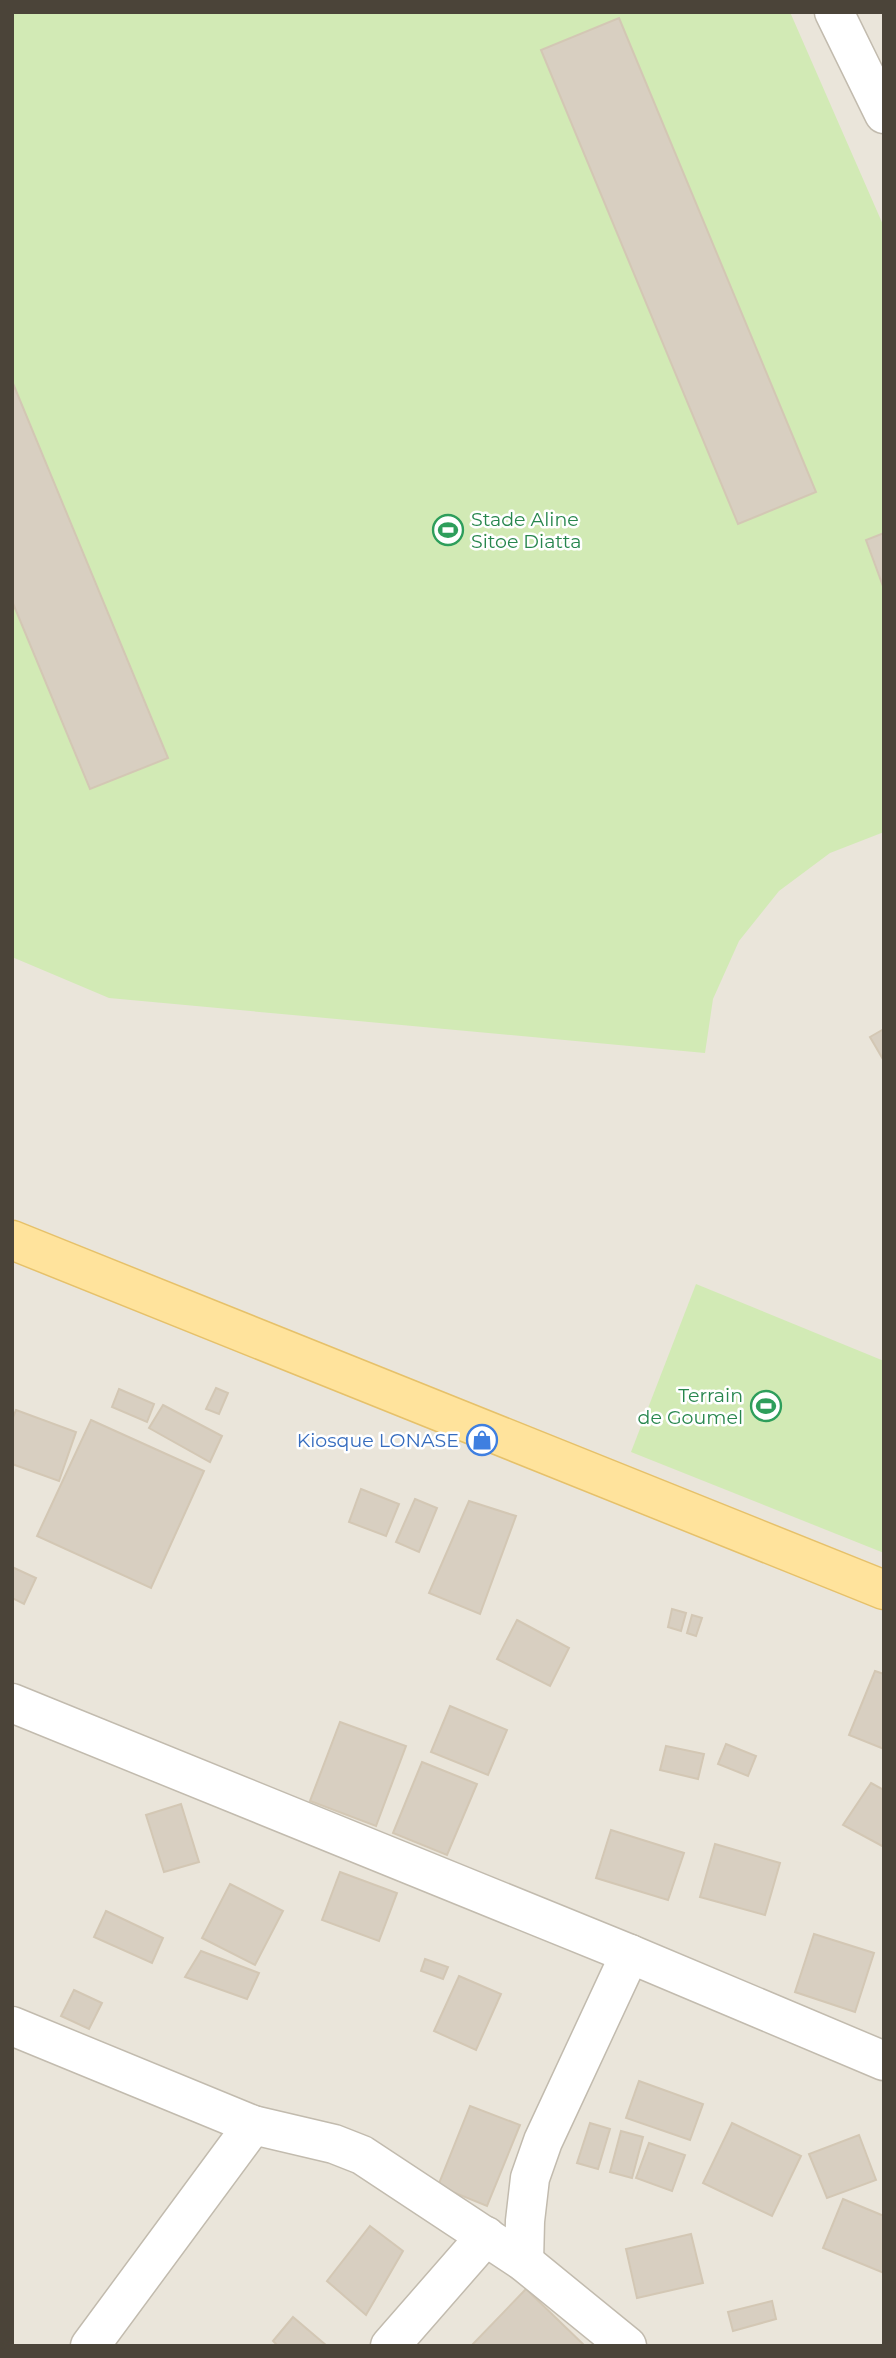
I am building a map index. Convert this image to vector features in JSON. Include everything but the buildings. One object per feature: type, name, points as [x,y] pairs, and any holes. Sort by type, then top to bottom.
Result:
[{"type":"main road","points":[[12,1240],[884,1590]]},
{"type":"street","points":[[834,12],[884,114]]},
{"type":"street","points":[[12,1703],[630,1954],[884,2061]]},
{"type":"street","points":[[524,2262],[530,2178],[543,2141],[630,1954]]},
{"type":"street","points":[[12,2026],[253,2125],[334,2144],[362,2155],[524,2262],[627,2346]]},
{"type":"street","points":[[95,2344],[253,2125]]},
{"type":"street","points":[[390,2346],[486,2236]]},
{"type":"shaded area","points":[[12,12],[884,12],[884,2346],[12,2346]]},
{"type":"green space","name":"Stade Aline Sitoe Diatta","points":[[12,12],[790,12],[884,227],[884,832],[830,853],[779,891],[739,941],[713,999],[705,1053],[109,998],[12,957]]},
{"type":"green space","name":"Terrain de Goumel","points":[[696,1284],[884,1361],[884,1553],[631,1452]]},
{"type":"place","name":"Stade Aline Sitoe Diatta","points":[[448,530]]},
{"type":"place","name":"Terrain de Goumel","points":[[766,1406]]},
{"type":"place","name":"Kiosque LONASE","points":[[482,1440]]}]
